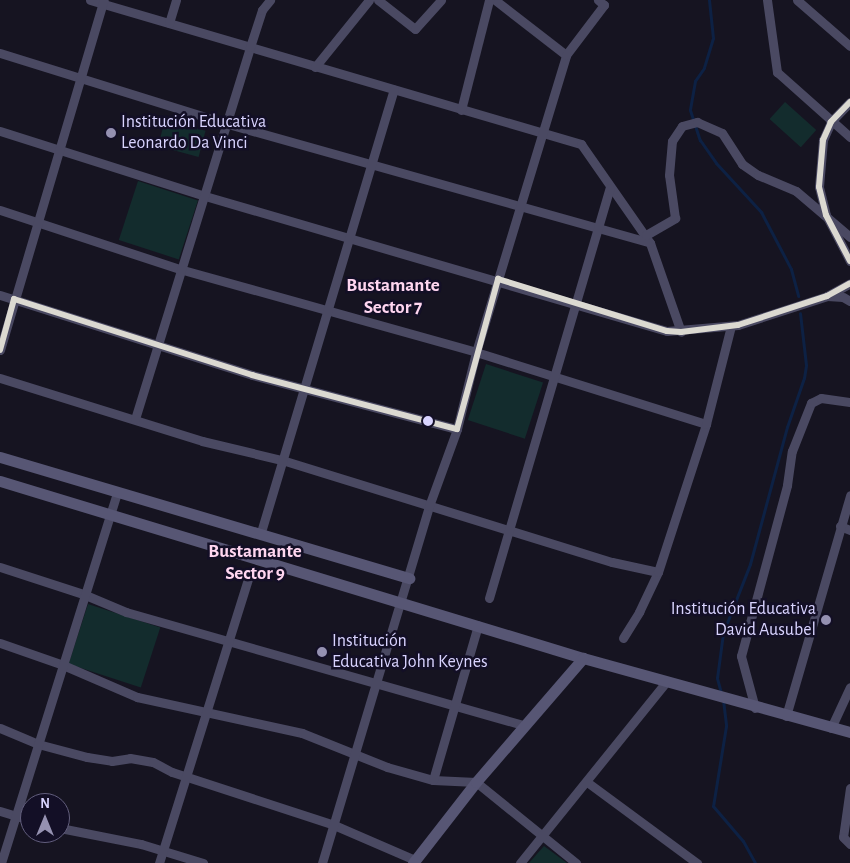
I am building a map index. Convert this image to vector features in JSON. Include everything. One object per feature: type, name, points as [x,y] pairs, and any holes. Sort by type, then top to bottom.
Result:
[{"type":"street","points":[[90,0],[103,2],[250,48],[581,144],[610,188],[648,239],[681,332]]},
{"type":"street","points":[[169,23],[176,0]]},
{"type":"street","points":[[135,419],[161,344],[262,10],[270,0]]},
{"type":"street","points":[[315,67],[369,0]]},
{"type":"street","points":[[378,0],[415,29],[441,0]]},
{"type":"street","points":[[461,110],[489,0]]},
{"type":"street","points":[[495,0],[566,55]]},
{"type":"street","points":[[322,863],[402,602],[429,506],[457,429],[476,352],[566,55],[604,5],[598,0]]},
{"type":"street","points":[[767,0],[777,72],[850,138]]},
{"type":"street","points":[[797,0],[850,46]]},
{"type":"street","points":[[0,350],[37,221],[60,150],[79,77],[103,2]]},
{"type":"street","points":[[0,53],[228,124],[520,208],[597,229],[648,239],[675,218],[670,175],[672,140],[682,126],[694,122],[713,127],[727,140],[742,164],[758,175],[796,191],[850,237]]},
{"type":"street","points":[[261,532],[394,90]]},
{"type":"street","points":[[850,102],[831,122],[823,140],[819,159],[819,187],[826,215],[850,261]]},
{"type":"street","points":[[0,131],[205,196],[498,279],[576,304],[681,332],[731,326],[826,296],[850,282]]},
{"type":"street","points":[[489,598],[610,188]]},
{"type":"street","points":[[0,210],[183,270],[476,352],[706,424]]},
{"type":"street","points":[[0,295],[161,344],[252,375],[304,387],[457,429]]},
{"type":"street","points":[[826,296],[850,301]]},
{"type":"street","points":[[623,638],[658,572],[706,424],[731,326]]},
{"type":"street","points":[[0,378],[202,441],[282,460],[612,562],[658,572]]},
{"type":"street","points":[[755,708],[740,656],[787,485],[792,451],[811,403],[821,398],[850,402]]},
{"type":"street","points":[[0,457],[261,532],[409,578]]},
{"type":"street","points":[[0,481],[583,658],[755,708],[850,732]]},
{"type":"street","points":[[1,863],[117,492]]},
{"type":"street","points":[[786,716],[850,495]]},
{"type":"street","points":[[840,526],[850,530]]},
{"type":"street","points":[[0,567],[84,594],[126,612],[226,642],[378,682],[525,726]]},
{"type":"street","points":[[159,863],[226,642],[250,573]]},
{"type":"street","points":[[433,780],[478,625]]},
{"type":"street","points":[[0,643],[63,665],[138,697],[302,733],[356,754],[433,780],[476,782],[576,863]]},
{"type":"street","points":[[0,728],[38,744],[112,761],[141,759],[184,776],[334,825],[414,862],[476,782],[583,658]]},
{"type":"street","points":[[520,863],[666,682]]},
{"type":"street","points":[[831,728],[850,686]]},
{"type":"street","points":[[587,782],[697,863]]},
{"type":"street","points":[[850,788],[843,837],[850,844]]},
{"type":"street","points":[[0,811],[20,817]]},
{"type":"street","points":[[70,830],[163,849],[203,863]]},
{"type":"green space","points":[[785,102],[816,130],[801,147],[770,119]]},
{"type":"green space","points":[[165,120],[206,131],[199,157],[158,146]]},
{"type":"green space","points":[[138,181],[198,200],[179,259],[119,240]]},
{"type":"green space","points":[[486,364],[543,383],[525,439],[468,420]]},
{"type":"green space","points":[[88,604],[160,627],[141,687],[69,664]]},
{"type":"green space","points":[[544,846],[567,863],[529,863]]},
{"type":"waterway","points":[[709,0],[713,38],[704,68],[695,81],[690,110],[700,140],[716,163],[761,212],[791,269],[798,296]]},
{"type":"waterway","points":[[721,693],[717,678],[723,633],[750,564],[787,427],[804,378],[806,365],[800,313]]},
{"type":"waterway","points":[[723,700],[726,726],[713,806],[743,841],[755,863]]},
{"type":"transit line","points":[[850,102],[831,122],[823,140],[819,187],[826,215],[850,261]]},
{"type":"transit line","points":[[498,279],[667,331],[681,332],[738,325],[827,296],[850,283]]},
{"type":"transit line","points":[[457,429],[498,279]]},
{"type":"transit line","points":[[14,299],[252,375],[457,429]]},
{"type":"transit line","points":[[0,350],[14,299]]},
{"type":"place","name":"Institución Educativa Leonardo Da Vinci","points":[[111,133]]},
{"type":"place","name":"Institución Educativa David Ausubel","points":[[826,620]]},
{"type":"place","name":"Institución Educativa John Keynes","points":[[322,652]]},
{"type":"district","name":"Bustamante Sector 7","points":[[393,297]]},
{"type":"district","name":"Bustamante Sector 9","points":[[255,563]]}]
